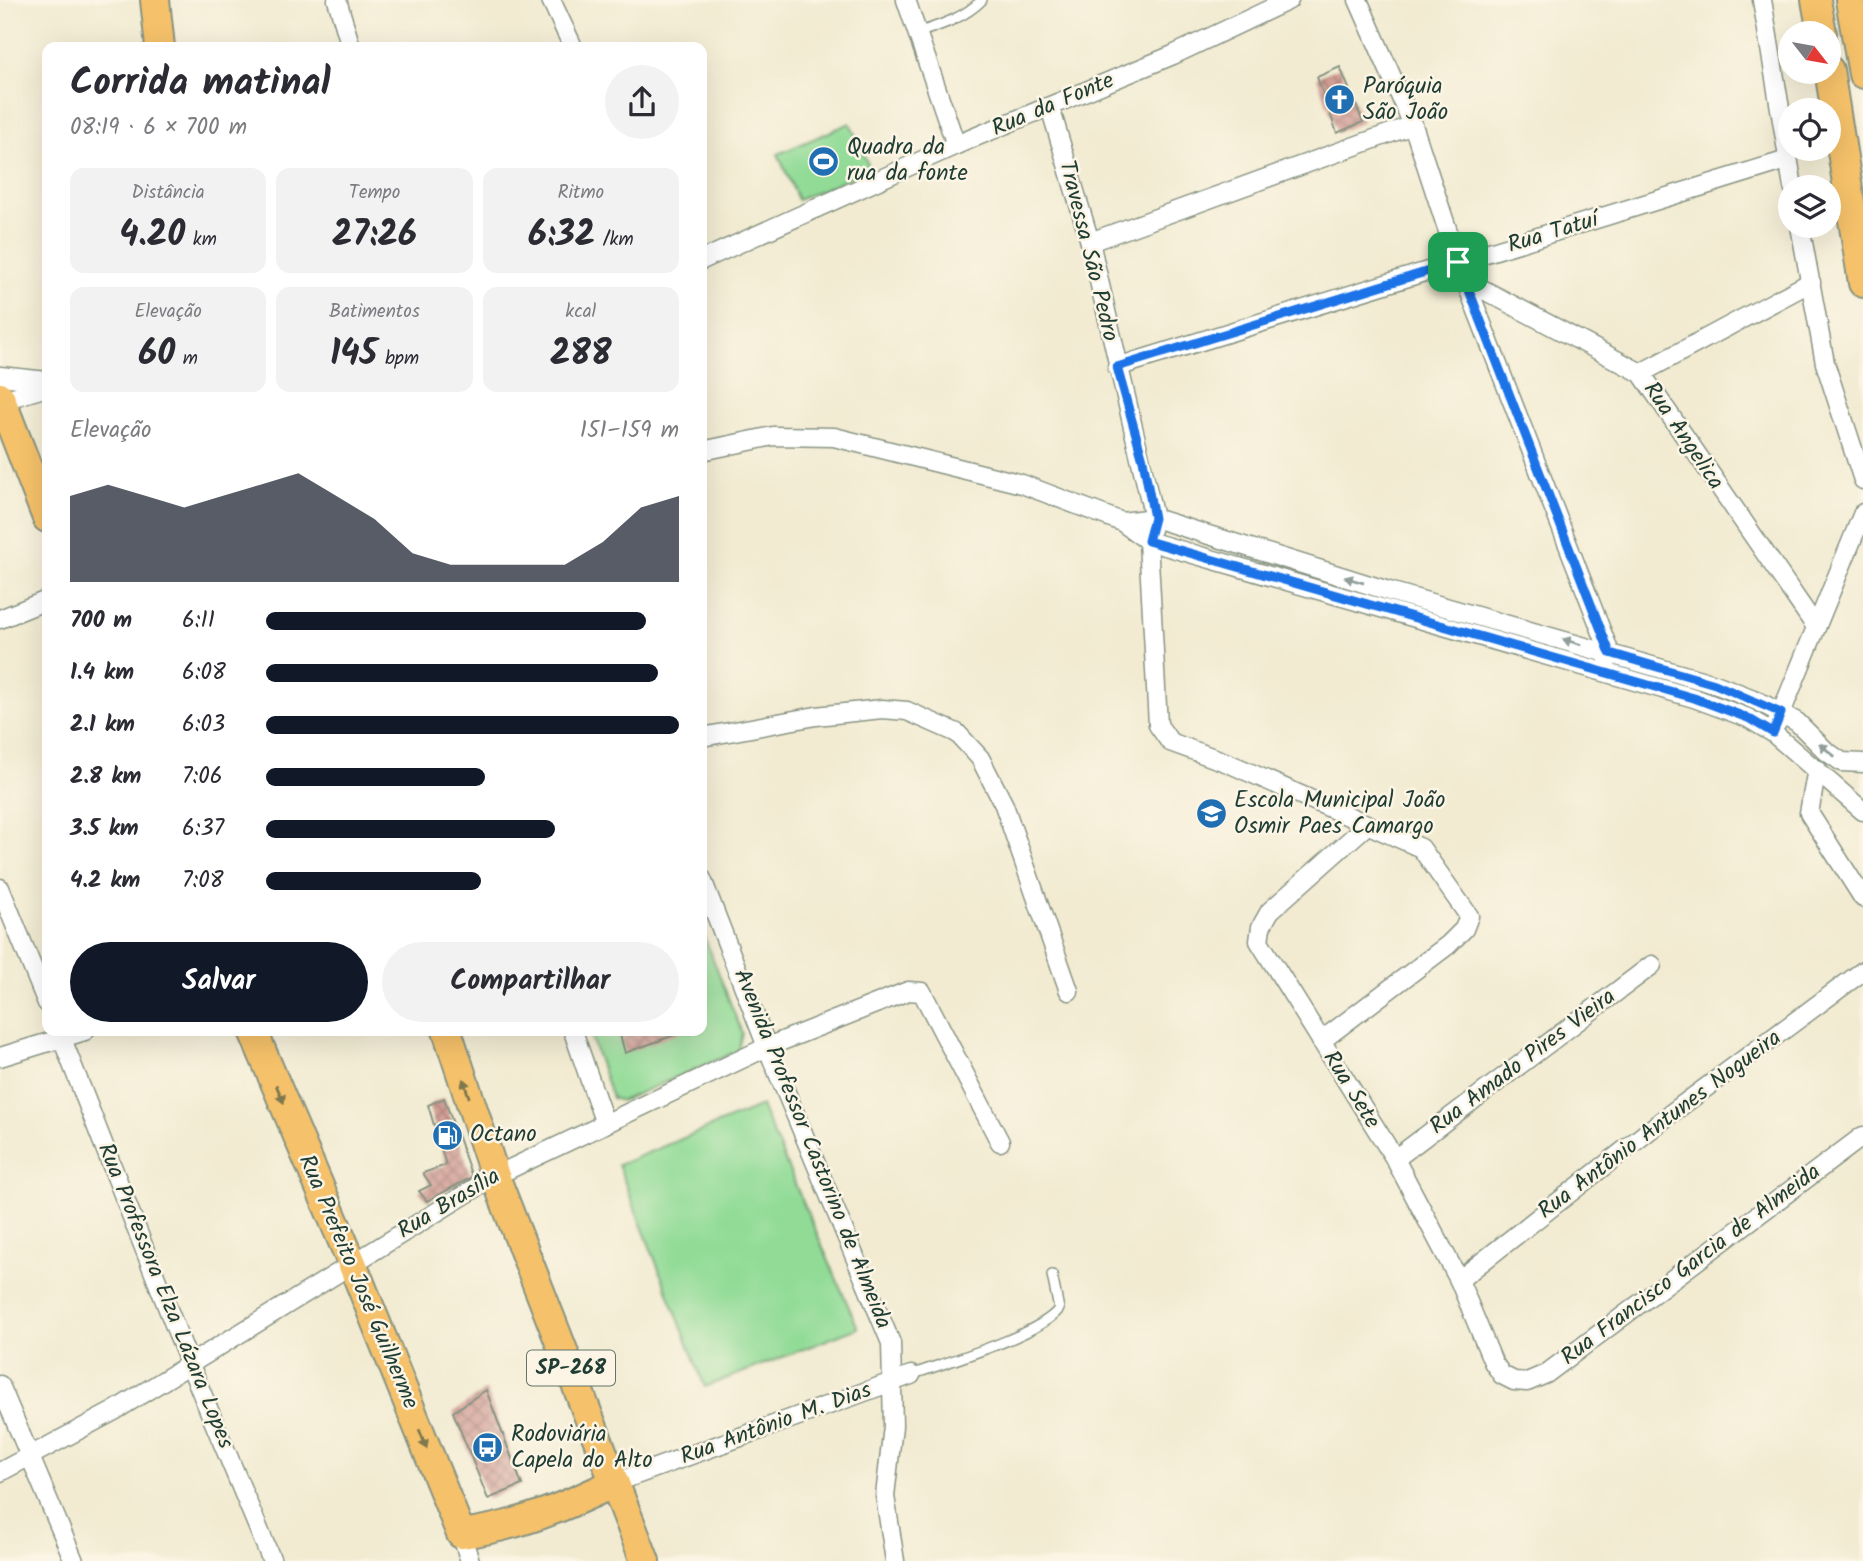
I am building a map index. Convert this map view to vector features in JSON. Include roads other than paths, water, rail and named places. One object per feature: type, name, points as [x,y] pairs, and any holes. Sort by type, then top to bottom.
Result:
[{"type":"main road","points":[[155,0],[159,42]]},
{"type":"main road","points":[[1816,0],[1820,21]]},
{"type":"main road","points":[[1850,0],[1863,74]]},
{"type":"main road","points":[[1831,84],[1863,283]]},
{"type":"main road","points":[[0,394],[42,506]]},
{"type":"main road","name":"Rua Prefeito José Guilherme","points":[[255,1036],[352,1263],[461,1534]]},
{"type":"main road","name":"SP-268","points":[[449,1036],[495,1176],[645,1561]]},
{"type":"main road","name":"Rua Antônio M. Dias","points":[[461,1534],[497,1530],[532,1519],[614,1483]]},
{"type":"street","points":[[337,0],[350,42]]},
{"type":"street","points":[[551,0],[571,42]]},
{"type":"street","points":[[906,0],[956,145]]},
{"type":"street","name":"Rua da Fonte","points":[[707,258],[956,145],[1050,107],[1289,0]]},
{"type":"street","points":[[1358,0],[1413,125],[1458,262],[1610,653],[1605,671]]},
{"type":"street","points":[[1762,0],[1778,102]]},
{"type":"street","name":"Travessa São Pedro","points":[[1050,107],[1090,242],[1117,367],[1143,460],[1154,518]]},
{"type":"street","points":[[1090,242],[1413,125]]},
{"type":"street","name":"Rua Tatuí","points":[[1117,367],[1784,161]]},
{"type":"street","points":[[1802,238],[1825,363],[1863,480]]},
{"type":"street","name":"Rua Angelica","points":[[1465,280],[1641,373],[1816,627]]},
{"type":"street","points":[[1641,373],[1811,282]]},
{"type":"street","points":[[0,394],[42,382]]},
{"type":"street","points":[[0,394],[42,388]]},
{"type":"street","points":[[707,450],[773,436],[834,437],[1022,484],[1122,522],[1148,541],[1605,671],[1694,698],[1748,718],[1773,733],[1863,811]]},
{"type":"street","points":[[1773,733],[1863,513]]},
{"type":"street","points":[[1154,518],[1148,541],[1158,725],[1170,742],[1421,848],[1469,916],[1464,929],[1448,945],[1321,1041]]},
{"type":"street","points":[[1122,522],[1154,518],[1389,591],[1715,684],[1797,722],[1826,751],[1843,762],[1863,763]]},
{"type":"street","points":[[0,619],[42,602]]},
{"type":"street","points":[[707,736],[816,716],[882,709],[907,711],[957,733],[980,758],[1004,805],[1069,991]]},
{"type":"street","points":[[1817,769],[1809,813],[1863,898]]},
{"type":"street","name":"Rua Sete","points":[[1367,825],[1270,911],[1261,927],[1259,941],[1267,958],[1395,1159],[1459,1280],[1493,1362],[1502,1375],[1514,1381]]},
{"type":"street","points":[[0,888],[42,991]]},
{"type":"street","name":"Avenida Professor Castorino de Almeida","points":[[707,892],[767,1047],[891,1343],[893,1426],[886,1496],[895,1561]]},
{"type":"street","name":"Rua Amado Pires Vieira","points":[[1395,1159],[1652,965]]},
{"type":"street","name":"Rua Antônio Antunes Nogueira","points":[[1459,1280],[1669,1115],[1863,971]]},
{"type":"street","name":"Rua Brasília","points":[[0,1472],[30,1458],[190,1365],[495,1176],[767,1047],[908,990],[922,992],[1000,1142]]},
{"type":"street","points":[[0,1056],[55,1036]]},
{"type":"street","name":"Rua Professora Elza Lázara Lopes","points":[[62,1036],[190,1365],[272,1561]]},
{"type":"street","points":[[575,1036],[605,1124]]},
{"type":"street","name":"Rua Francisco Garcia de Almeida","points":[[1514,1381],[1527,1382],[1546,1374],[1863,1136]]},
{"type":"street","name":"Rua Antônio M. Dias","points":[[614,1483],[911,1375]]},
{"type":"street","points":[[0,1385],[74,1561]]},
{"type":"street","points":[[461,1534],[470,1561]]},
{"type":"lane","points":[[917,33],[950,21],[973,9],[982,0]]},
{"type":"lane","points":[[911,1375],[1013,1337],[1052,1318],[1059,1310],[1052,1275]]},
{"type":"place","name":"Paróquia São João","points":[[1340,100]]},
{"type":"place","name":"Quadra da rua da fonte","points":[[824,161]]},
{"type":"place","name":"Escola Municipal João Osmir Paes Camargo","points":[[1211,814]]},
{"type":"place","name":"Octano","points":[[447,1135]]},
{"type":"place","name":"Rodoviária Capela do Alto","points":[[488,1448]]}]
